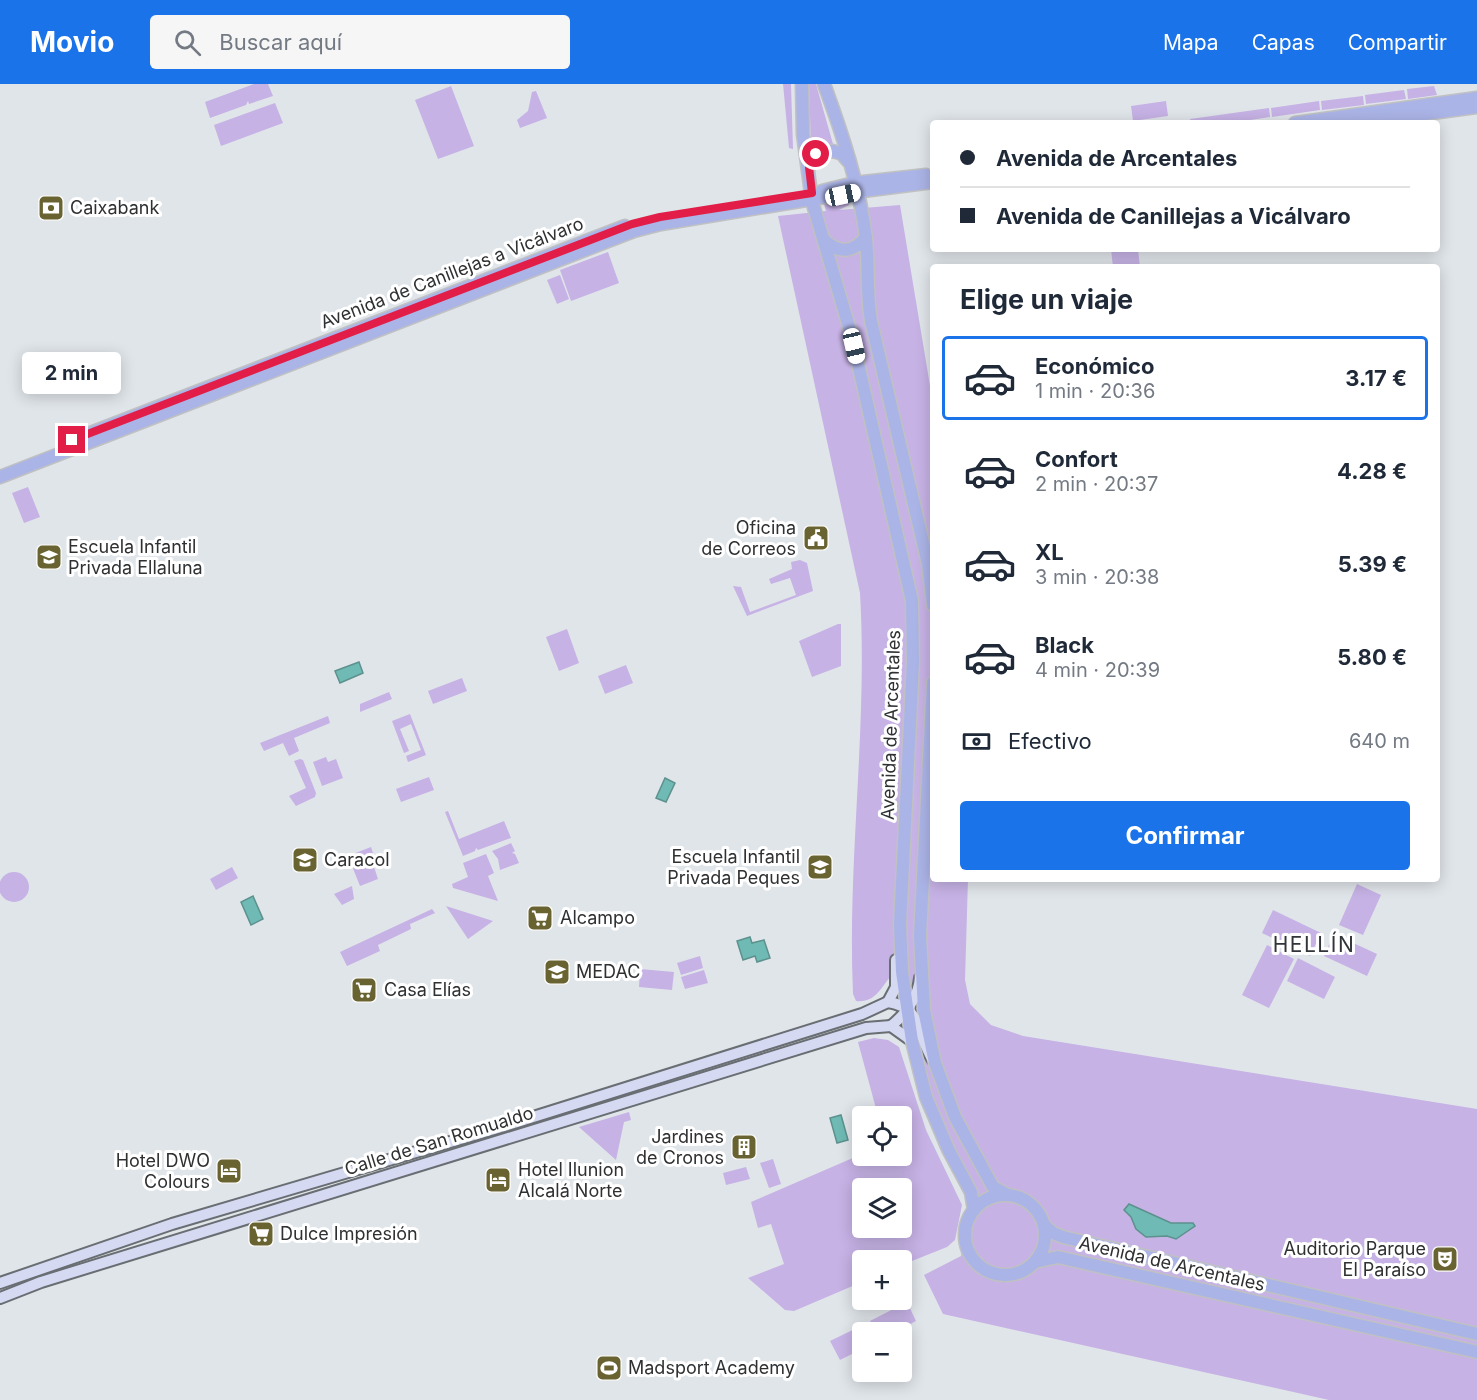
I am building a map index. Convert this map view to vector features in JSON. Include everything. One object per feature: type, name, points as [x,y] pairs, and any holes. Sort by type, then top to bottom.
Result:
[{"type":"main road","name":"Avenida de Arcentales","points":[[802,84],[803,134],[812,197],[852,337],[912,600],[912,661],[901,913],[902,972],[907,1010],[926,1097],[949,1151],[971,1192],[974,1210]]},
{"type":"main road","points":[[824,84],[849,162],[866,237],[866,290],[871,321],[930,580]]},
{"type":"main road","points":[[1317,120],[1477,98]]},
{"type":"main road","points":[[1381,120],[1477,107]]},
{"type":"main road","points":[[809,167],[816,154],[833,151],[842,154],[849,162]]},
{"type":"main road","name":"Avenida de Canillejas a Vicálvaro","points":[[0,477],[634,231],[661,224],[930,175]]},
{"type":"main road","name":"Avenida de Canillejas a Vicálvaro","points":[[854,188],[930,182]]},
{"type":"main road","name":"Avenida de Canillejas a Vicálvaro","points":[[0,468],[632,224],[660,217],[812,197]]},
{"type":"main road","points":[[823,239],[832,247],[842,251],[858,246],[866,237]]},
{"type":"main road","points":[[912,1041],[891,1026],[907,1010],[919,986],[930,749]]},
{"type":"main road","points":[[901,913],[896,929],[896,987],[888,1002],[898,1004],[907,1010],[919,1023],[925,1047],[934,1063],[955,1117],[993,1187],[1034,1206],[1044,1225],[1044,1245],[1035,1262],[1020,1272],[1002,1275],[978,1264],[966,1241],[967,1224],[974,1210],[986,1200],[1008,1195]]},
{"type":"main road","points":[[920,971],[934,1063]]},
{"type":"main road","name":"Calle de San Romualdo","points":[[0,1283],[172,1224],[557,1110],[862,1014],[888,1002]]},
{"type":"main road","name":"Calle de San Romualdo","points":[[0,1298],[124,1255],[401,1169],[866,1028],[891,1026]]},
{"type":"main road","name":"Avenida de Arcentales","points":[[1044,1225],[1053,1233],[1063,1237],[1477,1334]]},
{"type":"main road","name":"Avenida de Arcentales","points":[[1035,1262],[1058,1257],[1477,1352]]},
{"type":"shaded area","points":[[254,84],[268,84],[273,96],[249,104],[248,101],[246,105],[210,118],[205,102]]},
{"type":"shaded area","points":[[783,84],[791,84],[793,149],[789,148]]},
{"type":"shaded area","points":[[809,84],[816,84],[832,147],[813,150],[811,148]]},
{"type":"shaded area","points":[[451,86],[474,146],[438,159],[415,100]]},
{"type":"shaded area","points":[[1434,86],[1437,95],[1408,99],[1407,89]]},
{"type":"shaded area","points":[[1404,90],[1406,99],[1366,104],[1365,95]]},
{"type":"shaded area","points":[[536,91],[547,118],[520,128],[517,120],[528,111],[532,92]]},
{"type":"shaded area","points":[[1363,96],[1364,105],[1322,110],[1321,101]]},
{"type":"shaded area","points":[[1166,101],[1168,116],[1133,120],[1131,106]]},
{"type":"shaded area","points":[[1319,101],[1320,110],[1272,117],[1271,108]]},
{"type":"shaded area","points":[[275,103],[283,123],[221,146],[214,125]]},
{"type":"shaded area","points":[[1269,108],[1270,117],[1250,120],[1190,119]]},
{"type":"shaded area","points":[[848,199],[849,205],[839,210],[900,205],[930,386],[930,882],[968,882],[965,980],[970,1004],[991,1025],[1023,1036],[1477,1109],[1477,1400],[1329,1400],[943,1314],[924,1275],[961,1256],[968,1202],[940,1149],[919,1096],[901,1025],[892,975],[869,999],[856,1001],[853,994],[853,894],[862,643],[860,593],[778,216],[826,211],[824,204]]},
{"type":"shaded area","points":[[608,252],[619,283],[571,301],[560,270]]},
{"type":"shaded area","points":[[1111,252],[1138,252],[1140,264],[1113,264]]},
{"type":"shaded area","points":[[560,275],[569,299],[557,304],[547,280]]},
{"type":"shaded area","points":[[28,487],[40,517],[24,523],[12,493]]},
{"type":"shaded area","points":[[800,560],[807,563],[813,591],[747,616],[733,586],[741,587],[750,612],[796,595],[790,578],[771,584],[769,579],[792,569],[791,562]]},
{"type":"shaded area","points":[[841,624],[841,666],[812,677],[799,641]]},
{"type":"shaded area","points":[[567,629],[579,663],[559,671],[546,637]]},
{"type":"shaded area","points":[[359,662],[363,673],[340,683],[335,671]]},
{"type":"shaded area","points":[[626,665],[633,683],[605,694],[598,676]]},
{"type":"shaded area","points":[[462,678],[467,691],[433,704],[428,691]]},
{"type":"shaded area","points":[[389,692],[392,699],[360,712],[360,704]]},
{"type":"shaded area","points":[[410,714],[426,755],[408,762],[406,756],[421,750],[411,724],[400,729],[409,751],[404,753],[392,721]]},
{"type":"shaded area","points":[[328,716],[330,723],[294,738],[299,751],[289,756],[283,743],[264,751],[260,743]]},
{"type":"shaded area","points":[[326,757],[328,762],[336,759],[343,778],[322,786],[313,762]]},
{"type":"shaded area","points":[[303,760],[316,793],[315,797],[296,806],[289,796],[306,788],[294,761]]},
{"type":"shaded area","points":[[429,777],[434,790],[401,802],[396,789]]},
{"type":"shaded area","points":[[665,778],[675,783],[666,802],[656,798]]},
{"type":"shaded area","points":[[448,811],[459,839],[504,821],[511,838],[478,850],[476,848],[475,851],[463,856],[445,812]]},
{"type":"shaded area","points":[[511,843],[515,851],[512,853],[515,854],[519,863],[500,870],[498,859],[492,851]]},
{"type":"shaded area","points":[[371,847],[373,853],[370,855],[378,879],[360,886],[348,856]]},
{"type":"shaded area","points":[[486,854],[494,873],[488,876],[498,901],[453,888],[452,884],[468,877],[463,863]]},
{"type":"shaded area","points":[[232,867],[238,878],[216,890],[210,879]]},
{"type":"shaded area","points":[[14,872],[25,876],[29,887],[25,898],[14,902],[3,898],[-1,887],[3,876]]},
{"type":"shaded area","points":[[1357,884],[1381,895],[1363,935],[1339,925]]},
{"type":"shaded area","points":[[352,886],[354,899],[342,905],[334,894]]},
{"type":"shaded area","points":[[253,896],[263,919],[251,925],[241,902]]},
{"type":"shaded area","points":[[446,906],[493,921],[468,939]]},
{"type":"shaded area","points":[[432,909],[435,913],[410,924],[411,929],[378,945],[380,951],[347,966],[340,952]]},
{"type":"shaded area","points":[[1273,910],[1321,933],[1310,956],[1262,933]]},
{"type":"shaded area","points":[[1334,934],[1377,954],[1367,976],[1324,956]]},
{"type":"shaded area","points":[[750,937],[752,943],[764,940],[770,958],[757,962],[755,956],[743,960],[737,941]]},
{"type":"shaded area","points":[[1267,945],[1294,959],[1269,1008],[1242,995]]},
{"type":"shaded area","points":[[700,956],[703,968],[681,975],[677,963]]},
{"type":"shaded area","points":[[1298,958],[1335,977],[1324,999],[1287,981]]},
{"type":"shaded area","points":[[640,969],[674,972],[672,990],[639,987]]},
{"type":"shaded area","points":[[704,970],[708,983],[685,989],[681,977]]},
{"type":"shaded area","points":[[874,1038],[888,1040],[899,1047],[926,1130],[962,1205],[955,1240],[947,1247],[912,1261],[912,1250],[852,1250],[852,1286],[794,1311],[785,1310],[748,1278],[784,1264],[771,1224],[758,1228],[751,1202],[852,1158],[852,1166],[912,1166],[912,1106],[875,1106],[858,1042]]},
{"type":"shaded area","points":[[629,1112],[631,1120],[624,1122],[616,1160],[579,1127]]},
{"type":"shaded area","points":[[841,1115],[848,1140],[837,1143],[830,1118]]},
{"type":"shaded area","points":[[773,1159],[781,1184],[769,1188],[760,1163]]},
{"type":"shaded area","points":[[746,1167],[750,1179],[726,1185],[723,1173]]},
{"type":"shaded area","points":[[1129,1204],[1171,1223],[1193,1223],[1195,1226],[1176,1239],[1167,1236],[1146,1237],[1136,1229],[1131,1217],[1124,1210]]},
{"type":"shaded area","points":[[891,1310],[911,1310],[916,1321],[912,1323],[870,1321]]},
{"type":"shaded area","points":[[852,1330],[852,1354],[840,1360],[830,1341]]},
{"type":"place","name":"Caixabank","points":[[51,208]]},
{"type":"place","name":"Oficina de Correos","points":[[816,538]]},
{"type":"place","name":"Escuela Infantil Privada Ellaluna","points":[[49,557]]},
{"type":"place","name":"Caracol","points":[[305,860]]},
{"type":"place","name":"Escuela Infantil Privada Peques","points":[[820,867]]},
{"type":"place","name":"Alcampo","points":[[540,918]]},
{"type":"place","name":"MEDAC","points":[[557,972]]},
{"type":"place","name":"Casa Elías","points":[[364,990]]},
{"type":"place","name":"Jardines de Cronos","points":[[744,1147]]},
{"type":"place","name":"Hotel DWO Colours","points":[[229,1171]]},
{"type":"place","name":"Hotel Ilunion Alcalá Norte","points":[[498,1180]]},
{"type":"place","name":"Dulce Impresión","points":[[261,1234]]},
{"type":"place","name":"Auditorio Parque El Paraíso","points":[[1445,1259]]},
{"type":"place","name":"Madsport Academy","points":[[609,1368]]},
{"type":"district","name":"HELLÍN","points":[[1314,945]]},
{"type":"route","points":[[72,440],[295,352],[632,224],[660,217],[812,193],[809,167],[816,154]]}]
